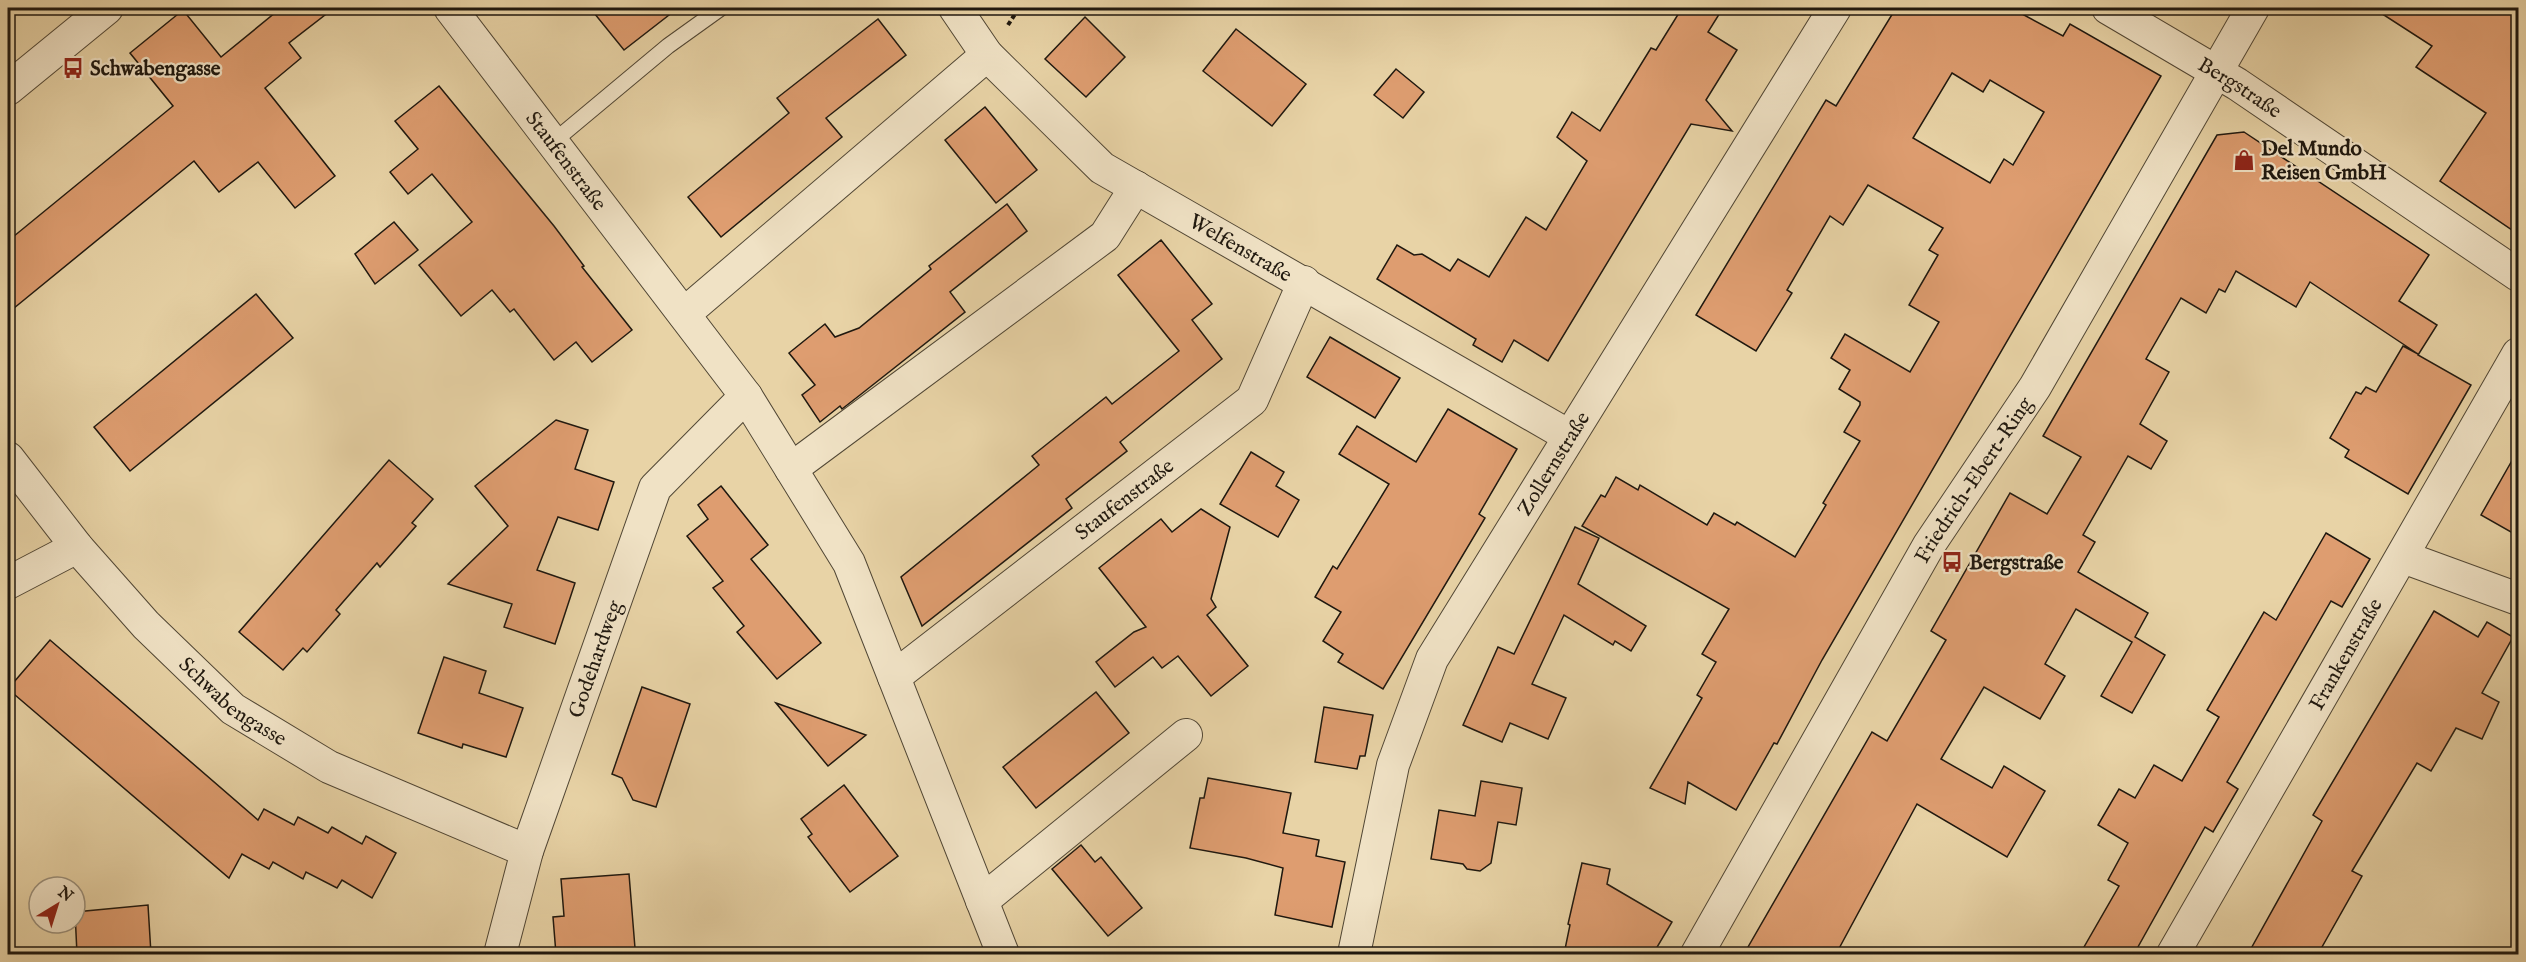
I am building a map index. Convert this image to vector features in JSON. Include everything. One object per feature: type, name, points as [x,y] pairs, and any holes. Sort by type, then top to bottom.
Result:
[{"type":"street","points":[[8,89],[107,8]]},
{"type":"street","name":"Staufenstraße","points":[[450,8],[746,396],[849,563],[1003,954]]},
{"type":"street","name":"Welfenstraße","points":[[955,8],[987,55],[1102,168],[1569,436]]},
{"type":"street","name":"Zollernstraße","points":[[1354,954],[1393,765],[1432,659],[1835,8]]},
{"type":"street","name":"Bergstraße","points":[[2108,8],[2215,70],[2518,275]]},
{"type":"street","name":"Friedrich-Ebert-Ring","points":[[1697,954],[1929,545],[2035,387],[2215,70],[2253,8]]},
{"type":"street","points":[[684,314],[987,55]]},
{"type":"street","points":[[791,469],[1105,237],[1136,187]]},
{"type":"street","name":"Staufenstraße","points":[[894,677],[1252,400],[1304,282]]},
{"type":"street","name":"Frankenstraße","points":[[2173,954],[2518,354]]},
{"type":"street","name":"Godehardweg","points":[[500,954],[527,851],[655,488],[746,396]]},
{"type":"street","name":"Schwabengasse","points":[[8,458],[77,547],[146,625],[233,709],[329,767],[527,851]]},
{"type":"street","points":[[8,584],[77,547]]},
{"type":"street","points":[[2403,557],[2518,599]]},
{"type":"street","points":[[982,901],[1186,735]]},
{"type":"lane","points":[[553,142],[668,46],[721,8]]},
{"type":"building","points":[[281,8],[334,8],[289,43],[301,58],[265,88],[335,176],[295,208],[258,162],[219,192],[194,161],[8,313],[8,241],[173,106],[130,53],[183,10],[221,57]]},
{"type":"building","points":[[590,8],[678,8],[624,50]]},
{"type":"building","points":[[1682,8],[1723,8],[1708,32],[1737,50],[1706,100],[1732,131],[1691,124],[1548,361],[1514,340],[1502,362],[1473,345],[1476,339],[1377,279],[1397,245],[1414,255],[1422,254],[1450,271],[1458,259],[1489,277],[1526,217],[1546,230],[1587,161],[1557,137],[1572,112],[1600,131],[1651,48],[1656,50]]},
{"type":"building","points":[[1896,8],[2011,8],[2063,36],[2070,24],[2161,76],[1822,660],[1777,744],[1774,743],[1736,810],[1688,782],[1685,804],[1650,788],[1702,698],[1697,695],[1716,662],[1702,654],[1729,609],[1582,526],[1601,495],[1605,497],[1616,477],[1638,490],[1640,485],[1707,525],[1714,513],[1735,525],[1737,522],[1795,557],[1826,505],[1823,503],[1860,441],[1844,432],[1860,405],[1860,402],[1839,389],[1850,370],[1831,358],[1845,334],[1910,372],[1939,322],[1909,305],[1938,255],[1929,250],[1943,228],[1868,185],[1843,225],[1830,216],[1787,290],[1792,293],[1756,351],[1696,315],[1826,100],[1836,106]],"holes":[[[1952,73],[1983,92],[1990,80],[2044,112],[2013,165],[2004,159],[1990,183],[1913,138]]]},
{"type":"building","points":[[2373,8],[2518,8],[2518,234],[2440,181],[2486,113],[2416,67],[2432,46]]},
{"type":"building","points":[[1085,17],[1125,57],[1086,97],[1045,59]]},
{"type":"building","points":[[878,19],[906,55],[826,118],[842,137],[721,237],[688,197],[789,113],[777,98]]},
{"type":"building","points":[[1236,29],[1306,84],[1272,126],[1203,71]]},
{"type":"building","points":[[1396,69],[1424,92],[1403,118],[1374,95]]},
{"type":"building","points":[[439,86],[554,226],[584,266],[582,267],[632,330],[592,362],[576,342],[554,360],[514,309],[510,312],[492,290],[461,316],[419,265],[472,222],[432,174],[408,194],[390,172],[418,149],[395,121]]},
{"type":"building","points":[[985,107],[1037,170],[996,203],[945,140]]},
{"type":"building","points":[[2244,132],[2429,255],[2399,301],[2437,325],[2418,355],[2471,385],[2408,494],[2345,457],[2349,450],[2330,438],[2356,392],[2361,394],[2366,387],[2376,392],[2403,346],[2418,354],[2310,282],[2296,307],[2236,271],[2225,292],[2219,289],[2206,313],[2181,298],[2146,359],[2169,372],[2140,424],[2167,441],[2151,469],[2128,456],[2083,535],[2095,542],[2078,572],[2148,613],[2135,637],[2165,655],[2132,713],[2101,696],[2132,642],[2076,609],[2045,664],[2065,676],[2040,719],[1984,687],[1941,759],[1992,788],[2004,766],[2045,791],[2007,857],[1917,804],[1836,954],[1744,954],[1872,732],[1887,741],[1946,640],[1931,631],[2010,493],[2047,514],[2081,457],[2043,436],[2217,135]]},
{"type":"building","points":[[1007,204],[1027,231],[950,292],[965,312],[842,409],[840,406],[820,422],[802,395],[815,385],[789,353],[825,324],[835,337],[859,328],[931,269],[929,266]]},
{"type":"building","points":[[394,222],[418,250],[375,284],[355,254]]},
{"type":"building","points":[[1161,240],[1212,304],[1192,320],[1222,359],[1120,442],[1127,451],[1066,499],[1072,508],[922,626],[901,577],[1039,465],[1032,456],[1106,397],[1112,404],[1179,351],[1118,275]]},
{"type":"building","points":[[256,294],[293,338],[130,471],[94,427]]},
{"type":"building","points":[[1330,337],[1400,378],[1375,418],[1307,377]]},
{"type":"building","points":[[1448,409],[1517,449],[1479,514],[1485,518],[1383,689],[1338,662],[1343,654],[1323,641],[1341,612],[1315,597],[1333,566],[1337,569],[1389,484],[1339,454],[1357,426],[1416,462]]},
{"type":"building","points":[[556,420],[588,430],[575,469],[614,482],[598,530],[558,517],[537,570],[575,583],[555,644],[504,627],[512,604],[448,584],[508,526],[475,486]]},
{"type":"building","points":[[2518,450],[2518,536],[2481,515]]},
{"type":"building","points":[[1251,452],[1284,472],[1276,486],[1299,500],[1278,537],[1220,504]]},
{"type":"building","points":[[389,460],[433,499],[412,523],[416,526],[380,567],[377,563],[336,610],[340,614],[307,652],[303,648],[283,670],[239,632]]},
{"type":"building","points":[[721,486],[768,545],[751,559],[821,643],[777,679],[737,632],[744,626],[713,588],[723,581],[687,536],[708,519],[698,505]]},
{"type":"building","points":[[1201,509],[1230,527],[1211,599],[1216,607],[1207,615],[1248,666],[1211,696],[1178,656],[1162,668],[1153,657],[1115,687],[1096,662],[1134,632],[1146,627],[1099,568],[1161,519],[1172,532]]},
{"type":"building","points":[[1575,527],[1599,538],[1578,584],[1646,626],[1631,651],[1615,641],[1613,645],[1564,615],[1532,684],[1566,698],[1548,739],[1510,723],[1502,742],[1463,725],[1498,647],[1514,654]]},
{"type":"building","points":[[2326,533],[2370,559],[2342,607],[2331,601],[2227,782],[2238,789],[2213,832],[2205,827],[2134,954],[2080,954],[2119,886],[2108,880],[2128,843],[2098,825],[2119,789],[2135,798],[2154,765],[2182,781],[2219,717],[2207,710],[2264,612],[2276,620]]},
{"type":"building","points":[[2434,611],[2478,637],[2487,622],[2513,637],[2482,693],[2499,702],[2482,739],[2456,728],[2431,771],[2417,763],[2352,871],[2362,876],[2318,954],[2248,954],[2322,821],[2313,815]]},
{"type":"building","points":[[50,640],[258,820],[264,809],[294,825],[298,817],[328,833],[332,827],[362,844],[366,836],[396,853],[372,898],[342,880],[337,888],[306,872],[303,879],[273,862],[269,869],[242,854],[229,878],[8,689]]},
{"type":"building","points":[[444,657],[486,671],[479,693],[523,708],[506,757],[463,744],[462,748],[418,733]]},
{"type":"building","points":[[642,687],[690,704],[656,807],[633,800],[622,778],[612,774]]},
{"type":"building","points":[[1096,692],[1129,733],[1036,808],[1003,767]]},
{"type":"building","points":[[776,703],[866,735],[828,766]]},
{"type":"building","points":[[1324,707],[1373,715],[1365,756],[1360,756],[1357,769],[1315,762]]},
{"type":"building","points":[[1208,778],[1291,793],[1283,833],[1319,840],[1316,856],[1345,862],[1332,927],[1275,915],[1283,868],[1246,858],[1190,848],[1200,798],[1204,798]]},
{"type":"building","points":[[1481,781],[1522,788],[1516,825],[1498,822],[1491,863],[1480,871],[1467,869],[1463,864],[1431,859],[1439,810],[1475,816]]},
{"type":"building","points":[[844,785],[898,856],[850,892],[808,837],[812,834],[801,819]]},
{"type":"building","points":[[1081,845],[1095,862],[1101,857],[1142,908],[1108,936],[1052,869]]},
{"type":"building","points":[[1582,863],[1610,869],[1607,884],[1672,922],[1653,954],[1564,954],[1570,925],[1568,924]]},
{"type":"building","points":[[629,874],[635,948],[556,954],[553,917],[564,916],[561,879]]},
{"type":"building","points":[[148,905],[151,954],[77,954],[76,935],[87,935],[87,911]]},
{"type":"place","name":"Schwabengasse","points":[[73,68]]},
{"type":"place","name":"Del Mundo Reisen GmbH","points":[[2244,160]]},
{"type":"place","name":"Bergstraße","points":[[1952,562]]}]
